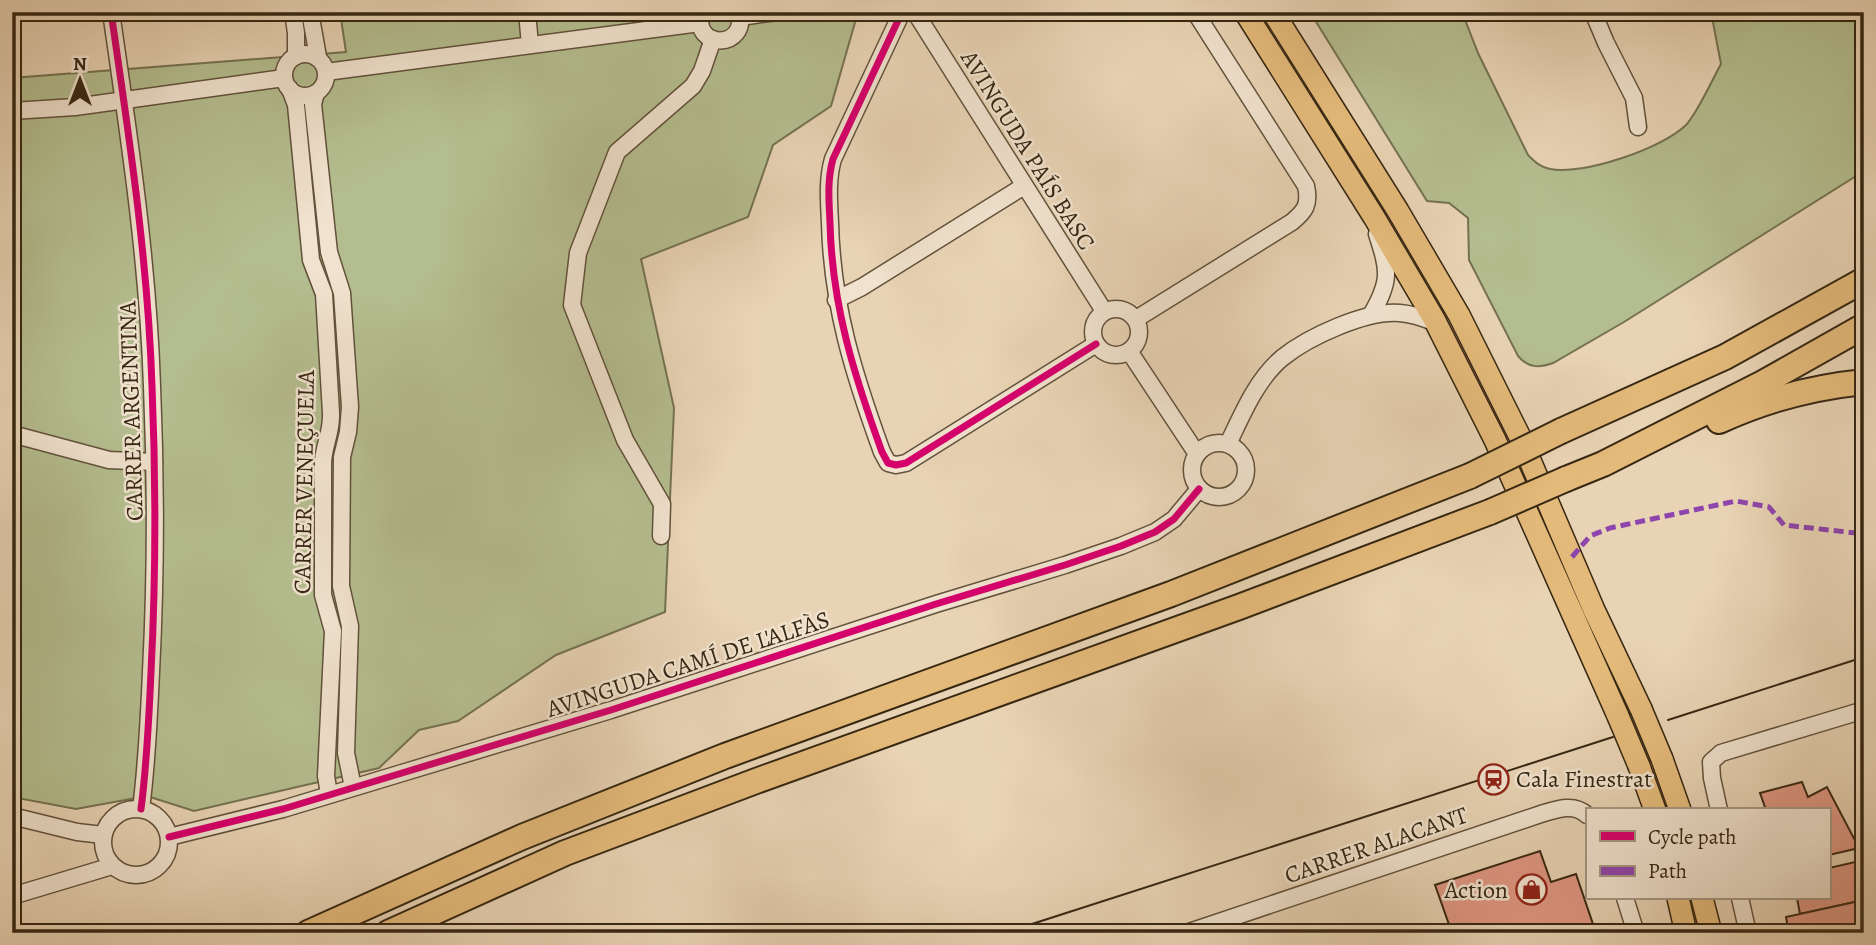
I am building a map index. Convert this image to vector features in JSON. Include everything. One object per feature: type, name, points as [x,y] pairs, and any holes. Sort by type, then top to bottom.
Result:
[{"type":"highway","points":[[1725,358],[1864,272]]},
{"type":"highway","points":[[308,933],[522,837],[712,761],[1171,594],[1470,476],[1561,431],[1725,358],[1864,280]]},
{"type":"highway","points":[[1603,464],[1763,383],[1864,327]]},
{"type":"highway","points":[[388,933],[578,848],[1490,513],[1566,479],[1670,443],[1734,414],[1835,385],[1864,382]]},
{"type":"main road","points":[[1245,12],[1370,211],[1436,323],[1495,440],[1618,716],[1655,808]]},
{"type":"main road","points":[[1273,12],[1398,211],[1465,327],[1520,437],[1594,610],[1641,709],[1679,808]]},
{"type":"main road","points":[[1678,900],[1686,933]]},
{"type":"main road","points":[[1703,900],[1711,933]]},
{"type":"street","name":"CARRER ARGENTINA","points":[[111,12],[147,302],[152,385],[156,541],[147,761],[141,809]]},
{"type":"street","points":[[293,12],[296,56]]},
{"type":"street","points":[[12,111],[75,107],[287,84],[303,96],[316,93],[325,83],[310,12]]},
{"type":"street","points":[[527,12],[530,45]]},
{"type":"street","points":[[287,84],[287,64],[304,53],[322,65],[530,45],[700,18],[704,33],[723,41],[739,29],[739,15],[776,12]]},
{"type":"street","points":[[902,12],[830,169],[830,235],[836,300],[853,372],[888,463],[896,466],[906,463],[1096,344]]},
{"type":"street","name":"AVINGUDA PAÍS BASC","points":[[915,12],[1104,312]]},
{"type":"street","points":[[1136,320],[1292,222],[1307,209],[1307,187],[1195,12]]},
{"type":"street","points":[[1593,12],[1634,98],[1638,127]]},
{"type":"street","points":[[661,536],[662,504],[625,440],[572,306],[576,266],[578,253],[617,152],[688,92],[702,71],[713,39]]},
{"type":"street","name":"CARRER VENEÇUELA","points":[[287,84],[296,105],[311,260],[324,294],[331,413],[323,462],[323,595],[333,631],[326,776],[329,794]]},
{"type":"street","name":"CARRER VENEÇUELA","points":[[316,93],[313,104],[329,252],[342,293],[350,407],[342,457],[341,586],[350,626],[346,752],[353,787]]},
{"type":"street","points":[[836,300],[862,287],[1024,186]]},
{"type":"street","points":[[1370,211],[1388,276],[1382,298],[1371,316]]},
{"type":"street","points":[[1121,309],[1128,311],[1136,320],[1140,330],[1139,338],[1129,351],[1123,354],[1107,354],[1096,344],[1093,328],[1095,321],[1104,312],[1121,309]]},
{"type":"street","points":[[1228,444],[1253,394],[1281,359],[1321,334],[1371,316],[1398,313],[1418,316],[1436,323]]},
{"type":"street","points":[[1129,351],[1197,454]]},
{"type":"street","points":[[12,434],[109,460],[154,463]]},
{"type":"street","points":[[1210,444],[1228,444],[1236,449],[1246,464],[1244,481],[1239,489],[1223,497],[1214,497],[1199,489],[1192,472],[1197,454],[1210,444]]},
{"type":"street","name":"AVINGUDA CAMÍ DE L'ALFÀS","points":[[169,836],[214,827],[329,794],[611,709],[1121,546],[1174,520],[1199,489]]},
{"type":"street","points":[[1719,808],[1711,762],[1721,753],[1864,710]]},
{"type":"street","name":"CARRER ALACANT","points":[[1186,933],[1563,807],[1585,813]]},
{"type":"street","points":[[12,896],[112,866],[131,874],[151,871],[166,857],[169,836],[160,818],[141,809],[121,812],[107,826],[103,835],[103,846],[112,866]]},
{"type":"street","points":[[12,816],[77,832],[103,835]]},
{"type":"street","points":[[1626,900],[1636,933]]},
{"type":"street","points":[[1740,900],[1748,933]]},
{"type":"green space","points":[[340,12],[858,12],[831,106],[773,145],[748,217],[641,259],[674,408],[665,612],[556,655],[458,721],[419,730],[379,768],[194,811],[147,796],[76,809],[12,797],[12,78],[346,52]]},
{"type":"green space","points":[[1310,12],[1462,12],[1478,53],[1528,155],[1543,167],[1564,170],[1601,164],[1641,151],[1660,143],[1686,125],[1721,64],[1711,12],[1864,12],[1864,171],[1624,322],[1553,363],[1543,366],[1530,365],[1518,356],[1469,260],[1468,218],[1449,203],[1427,201]]},
{"type":"building","points":[[1802,782],[1808,797],[1827,787],[1859,848],[1830,855],[1830,808],[1765,808],[1760,793]]},
{"type":"building","points":[[1540,851],[1551,882],[1576,874],[1596,933],[1452,933],[1435,885]]},
{"type":"building","points":[[1864,860],[1864,900],[1800,914],[1797,900],[1830,900],[1830,868]]},
{"type":"building","points":[[1864,900],[1864,933],[1789,933],[1786,917]]},
{"type":"tram line","points":[[1668,720],[1864,657]]},
{"type":"tram line","points":[[1004,933],[1613,737]]},
{"type":"marked path","points":[[1572,557],[1590,536],[1610,528],[1736,501],[1769,507],[1784,525],[1856,533],[1864,528]]},
{"type":"cycle path","points":[[111,12],[142,245],[152,386],[154,600],[148,740],[141,809]]},
{"type":"cycle path","points":[[902,12],[833,159],[829,191],[835,283],[846,340],[862,395],[888,463],[906,463],[1096,344]]},
{"type":"cycle path","points":[[169,837],[283,809],[611,710],[1065,565],[1155,532],[1174,519],[1199,489]]},
{"type":"place","name":"Cala Finestrat","points":[[1493,779]]},
{"type":"place","name":"Action","points":[[1531,890]]}]
